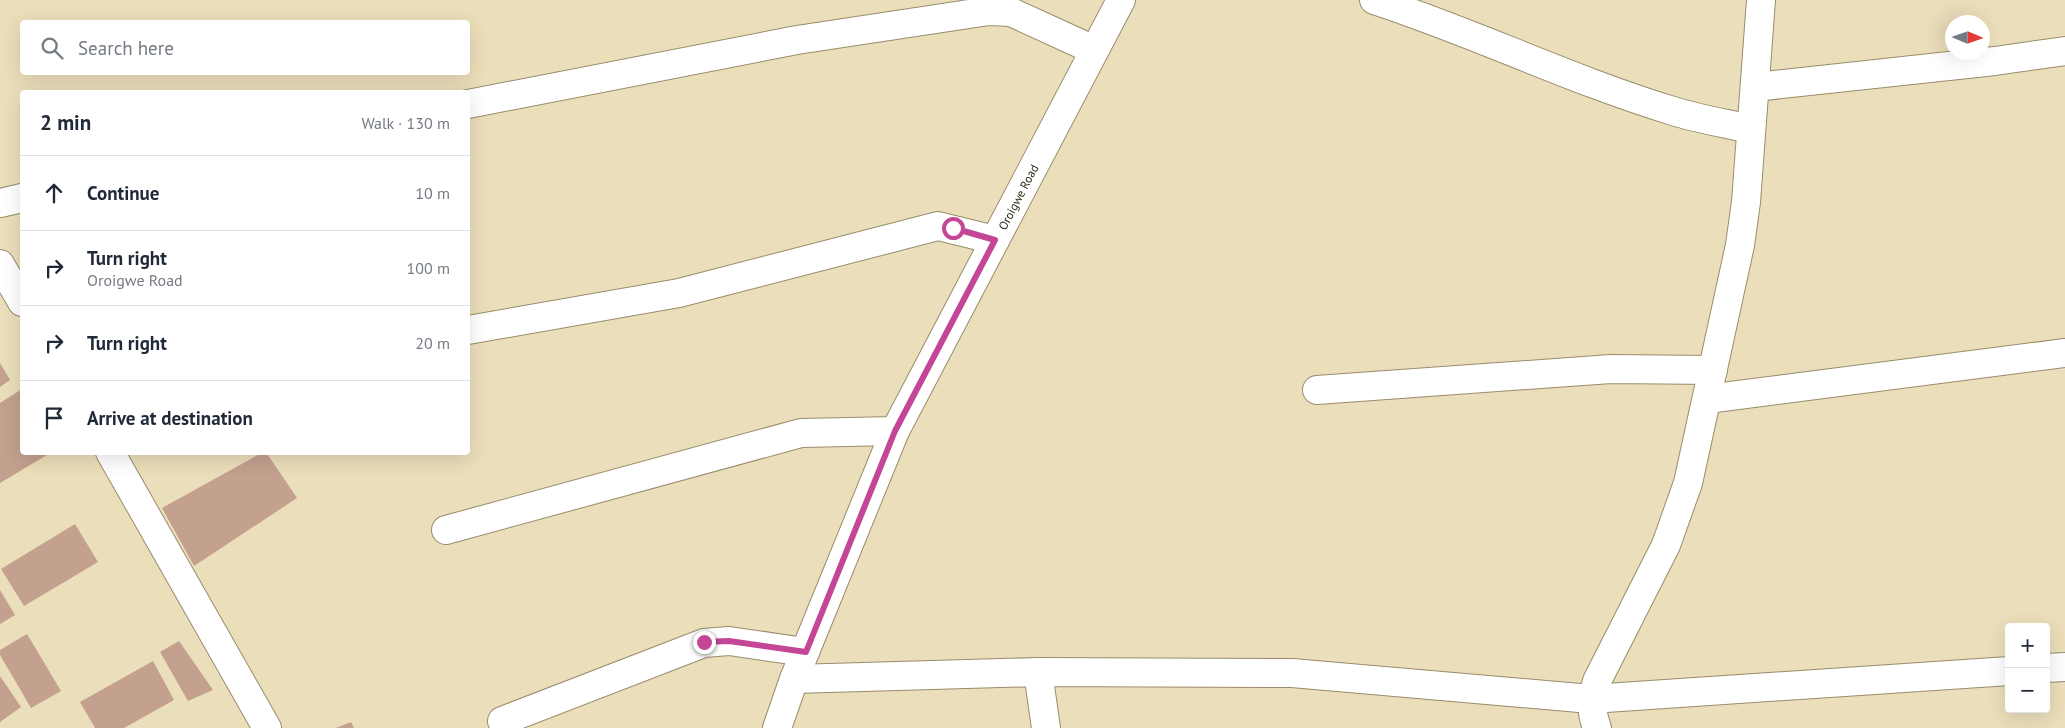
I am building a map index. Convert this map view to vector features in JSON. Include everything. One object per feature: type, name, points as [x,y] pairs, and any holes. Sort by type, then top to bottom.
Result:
[{"type":"street","name":"Oroigwe Road","points":[[777,728],[794,679],[895,431],[1121,0]]},
{"type":"street","points":[[1374,0],[1425,17],[1588,82],[1675,112],[1751,129]]},
{"type":"street","points":[[1597,728],[1593,718],[1592,699],[1598,681],[1666,545],[1688,483],[1707,399],[1741,237],[1746,202],[1761,0]]},
{"type":"street","points":[[470,104],[797,40],[989,11],[1011,12],[1094,50]]},
{"type":"street","points":[[1755,87],[1995,61],[2065,51]]},
{"type":"street","points":[[0,203],[20,198]]},
{"type":"street","points":[[470,330],[678,293],[938,226],[995,240]]},
{"type":"street","points":[[0,264],[20,299]]},
{"type":"street","points":[[1707,399],[2065,353]]},
{"type":"street","points":[[1317,390],[1611,369],[1713,370]]},
{"type":"street","points":[[446,530],[801,433],[895,431]]},
{"type":"street","points":[[112,455],[268,728]]},
{"type":"street","points":[[502,721],[704,642],[729,641],[806,652]]},
{"type":"street","points":[[2050,668],[2065,667]]},
{"type":"street","points":[[794,679],[1038,672],[1292,673],[1592,699],[2005,671]]},
{"type":"street","points":[[1038,672],[1046,728]]},
{"type":"building","points":[[0,363],[10,380],[0,387]]},
{"type":"building","points":[[20,390],[20,455],[47,455],[0,483],[0,403]]},
{"type":"building","points":[[258,455],[268,455],[297,498],[194,566],[162,508]]},
{"type":"building","points":[[75,524],[98,562],[24,606],[1,569]]},
{"type":"building","points":[[0,590],[15,615],[0,624]]},
{"type":"building","points":[[27,634],[61,691],[31,708],[0,655],[0,650]]},
{"type":"building","points":[[179,641],[213,690],[188,701],[160,652]]},
{"type":"building","points":[[153,661],[174,700],[124,728],[95,728],[80,702]]},
{"type":"building","points":[[0,676],[21,707],[0,722]]},
{"type":"building","points":[[351,722],[354,728],[336,728]]},
{"type":"route","points":[[704,642],[729,641],[806,652],[895,431],[995,240],[953,228]]}]
